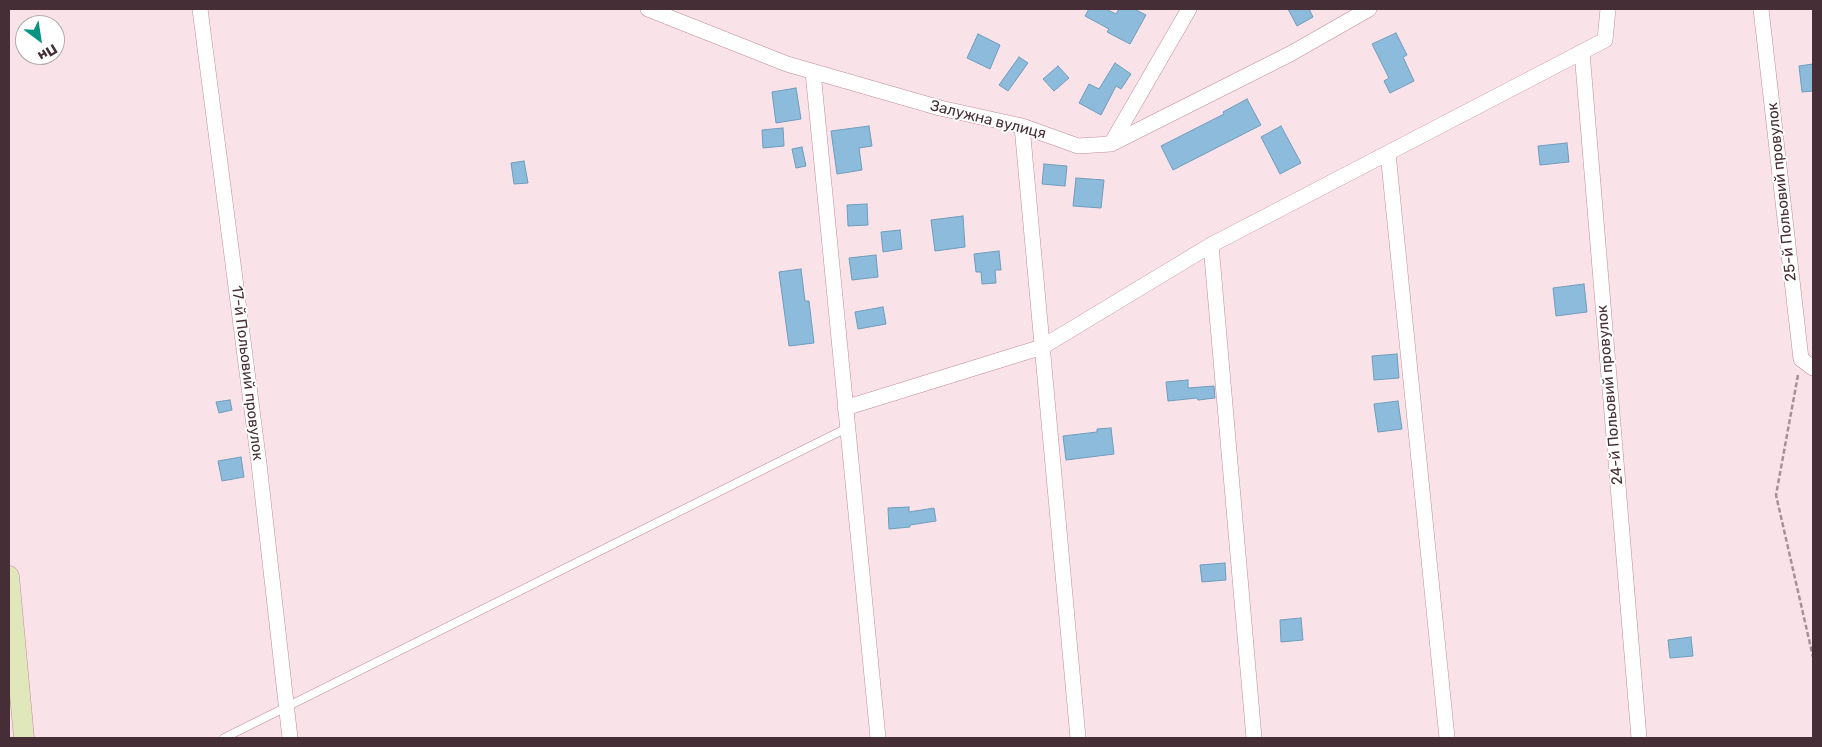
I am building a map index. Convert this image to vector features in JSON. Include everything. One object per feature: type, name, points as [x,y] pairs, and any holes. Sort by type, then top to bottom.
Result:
[{"type":"main road","points":[[9,576],[10,605],[24,738]]},
{"type":"street","name":"17-й Польовий провулок","points":[[200,9],[259,464],[290,738]]},
{"type":"street","name":"Залужна вулиця","points":[[648,9],[786,64],[940,108],[1022,126],[1078,146],[1111,144],[1290,54],[1369,9]]},
{"type":"street","points":[[1111,144],[1190,9]]},
{"type":"street","points":[[845,408],[1042,347],[1211,245],[1605,40],[1608,9]]},
{"type":"street","name":"25-й Польовий провулок","points":[[1761,9],[1801,359]]},
{"type":"street","name":"24-й Польовий провулок","points":[[1582,52],[1639,738]]},
{"type":"street","points":[[813,72],[878,738]]},
{"type":"street","points":[[1022,126],[1078,738]]},
{"type":"street","points":[[1388,153],[1447,738]]},
{"type":"street","points":[[1211,245],[1254,738]]},
{"type":"street","points":[[1801,359],[1813,368]]},
{"type":"lane","points":[[224,738],[848,428]]},
{"type":"path","points":[[1801,359],[1776,495],[1813,657]]},
{"type":"building","points":[[1089,9],[1106,9],[1116,14],[1119,9],[1134,9],[1146,15],[1130,44],[1107,32],[1109,29],[1085,16]]},
{"type":"building","points":[[1288,9],[1309,9],[1313,17],[1297,26]]},
{"type":"building","points":[[1396,33],[1407,55],[1403,57],[1414,81],[1390,93],[1384,81],[1389,78],[1372,44]]},
{"type":"building","points":[[978,34],[1000,45],[990,69],[967,58]]},
{"type":"building","points":[[1019,57],[1028,63],[1008,91],[999,85]]},
{"type":"building","points":[[1115,63],[1131,74],[1121,89],[1116,86],[1101,115],[1079,103],[1089,84],[1099,89]]},
{"type":"building","points":[[1813,64],[1813,91],[1802,92],[1799,66]]},
{"type":"building","points":[[1058,66],[1069,78],[1054,91],[1043,79]]},
{"type":"building","points":[[796,88],[801,119],[776,123],[772,92]]},
{"type":"building","points":[[1247,99],[1261,125],[1173,170],[1161,146],[1224,114],[1223,112]]},
{"type":"building","points":[[869,126],[872,146],[859,148],[862,170],[837,174],[831,131]]},
{"type":"building","points":[[1281,126],[1301,163],[1280,174],[1261,137]]},
{"type":"building","points":[[783,128],[784,146],[763,148],[762,130]]},
{"type":"building","points":[[1567,143],[1569,162],[1540,165],[1538,146]]},
{"type":"building","points":[[802,147],[806,166],[796,168],[792,149]]},
{"type":"building","points":[[524,161],[528,183],[514,184],[511,163]]},
{"type":"building","points":[[1044,164],[1067,166],[1065,186],[1042,184]]},
{"type":"building","points":[[1076,178],[1104,180],[1101,208],[1073,206]]},
{"type":"building","points":[[867,204],[868,225],[848,226],[847,205]]},
{"type":"building","points":[[963,216],[965,247],[935,251],[931,220]]},
{"type":"building","points":[[900,230],[902,249],[883,252],[881,232]]},
{"type":"building","points":[[999,251],[1001,270],[995,270],[996,283],[982,284],[981,272],[976,272],[974,254]]},
{"type":"building","points":[[876,255],[878,277],[852,280],[849,258]]},
{"type":"building","points":[[801,269],[805,301],[809,301],[814,343],[789,346],[779,272]]},
{"type":"building","points":[[1584,284],[1587,312],[1556,316],[1553,288]]},
{"type":"building","points":[[883,307],[886,324],[858,329],[855,312]]},
{"type":"building","points":[[1397,354],[1399,378],[1374,380],[1372,356]]},
{"type":"building","points":[[1188,380],[1188,388],[1214,386],[1215,398],[1168,401],[1166,382]]},
{"type":"building","points":[[230,400],[232,410],[219,413],[216,402]]},
{"type":"building","points":[[1398,401],[1402,429],[1378,432],[1374,404]]},
{"type":"building","points":[[1111,428],[1114,454],[1066,460],[1063,436],[1097,432],[1097,429]]},
{"type":"building","points":[[241,457],[244,477],[222,481],[218,461]]},
{"type":"building","points":[[909,507],[909,512],[934,508],[936,521],[910,525],[910,527],[889,529],[888,508]]},
{"type":"building","points":[[1225,563],[1226,580],[1202,582],[1200,565]]},
{"type":"building","points":[[1301,618],[1303,640],[1281,642],[1280,620]]},
{"type":"building","points":[[1691,637],[1693,656],[1670,658],[1668,640]]}]
